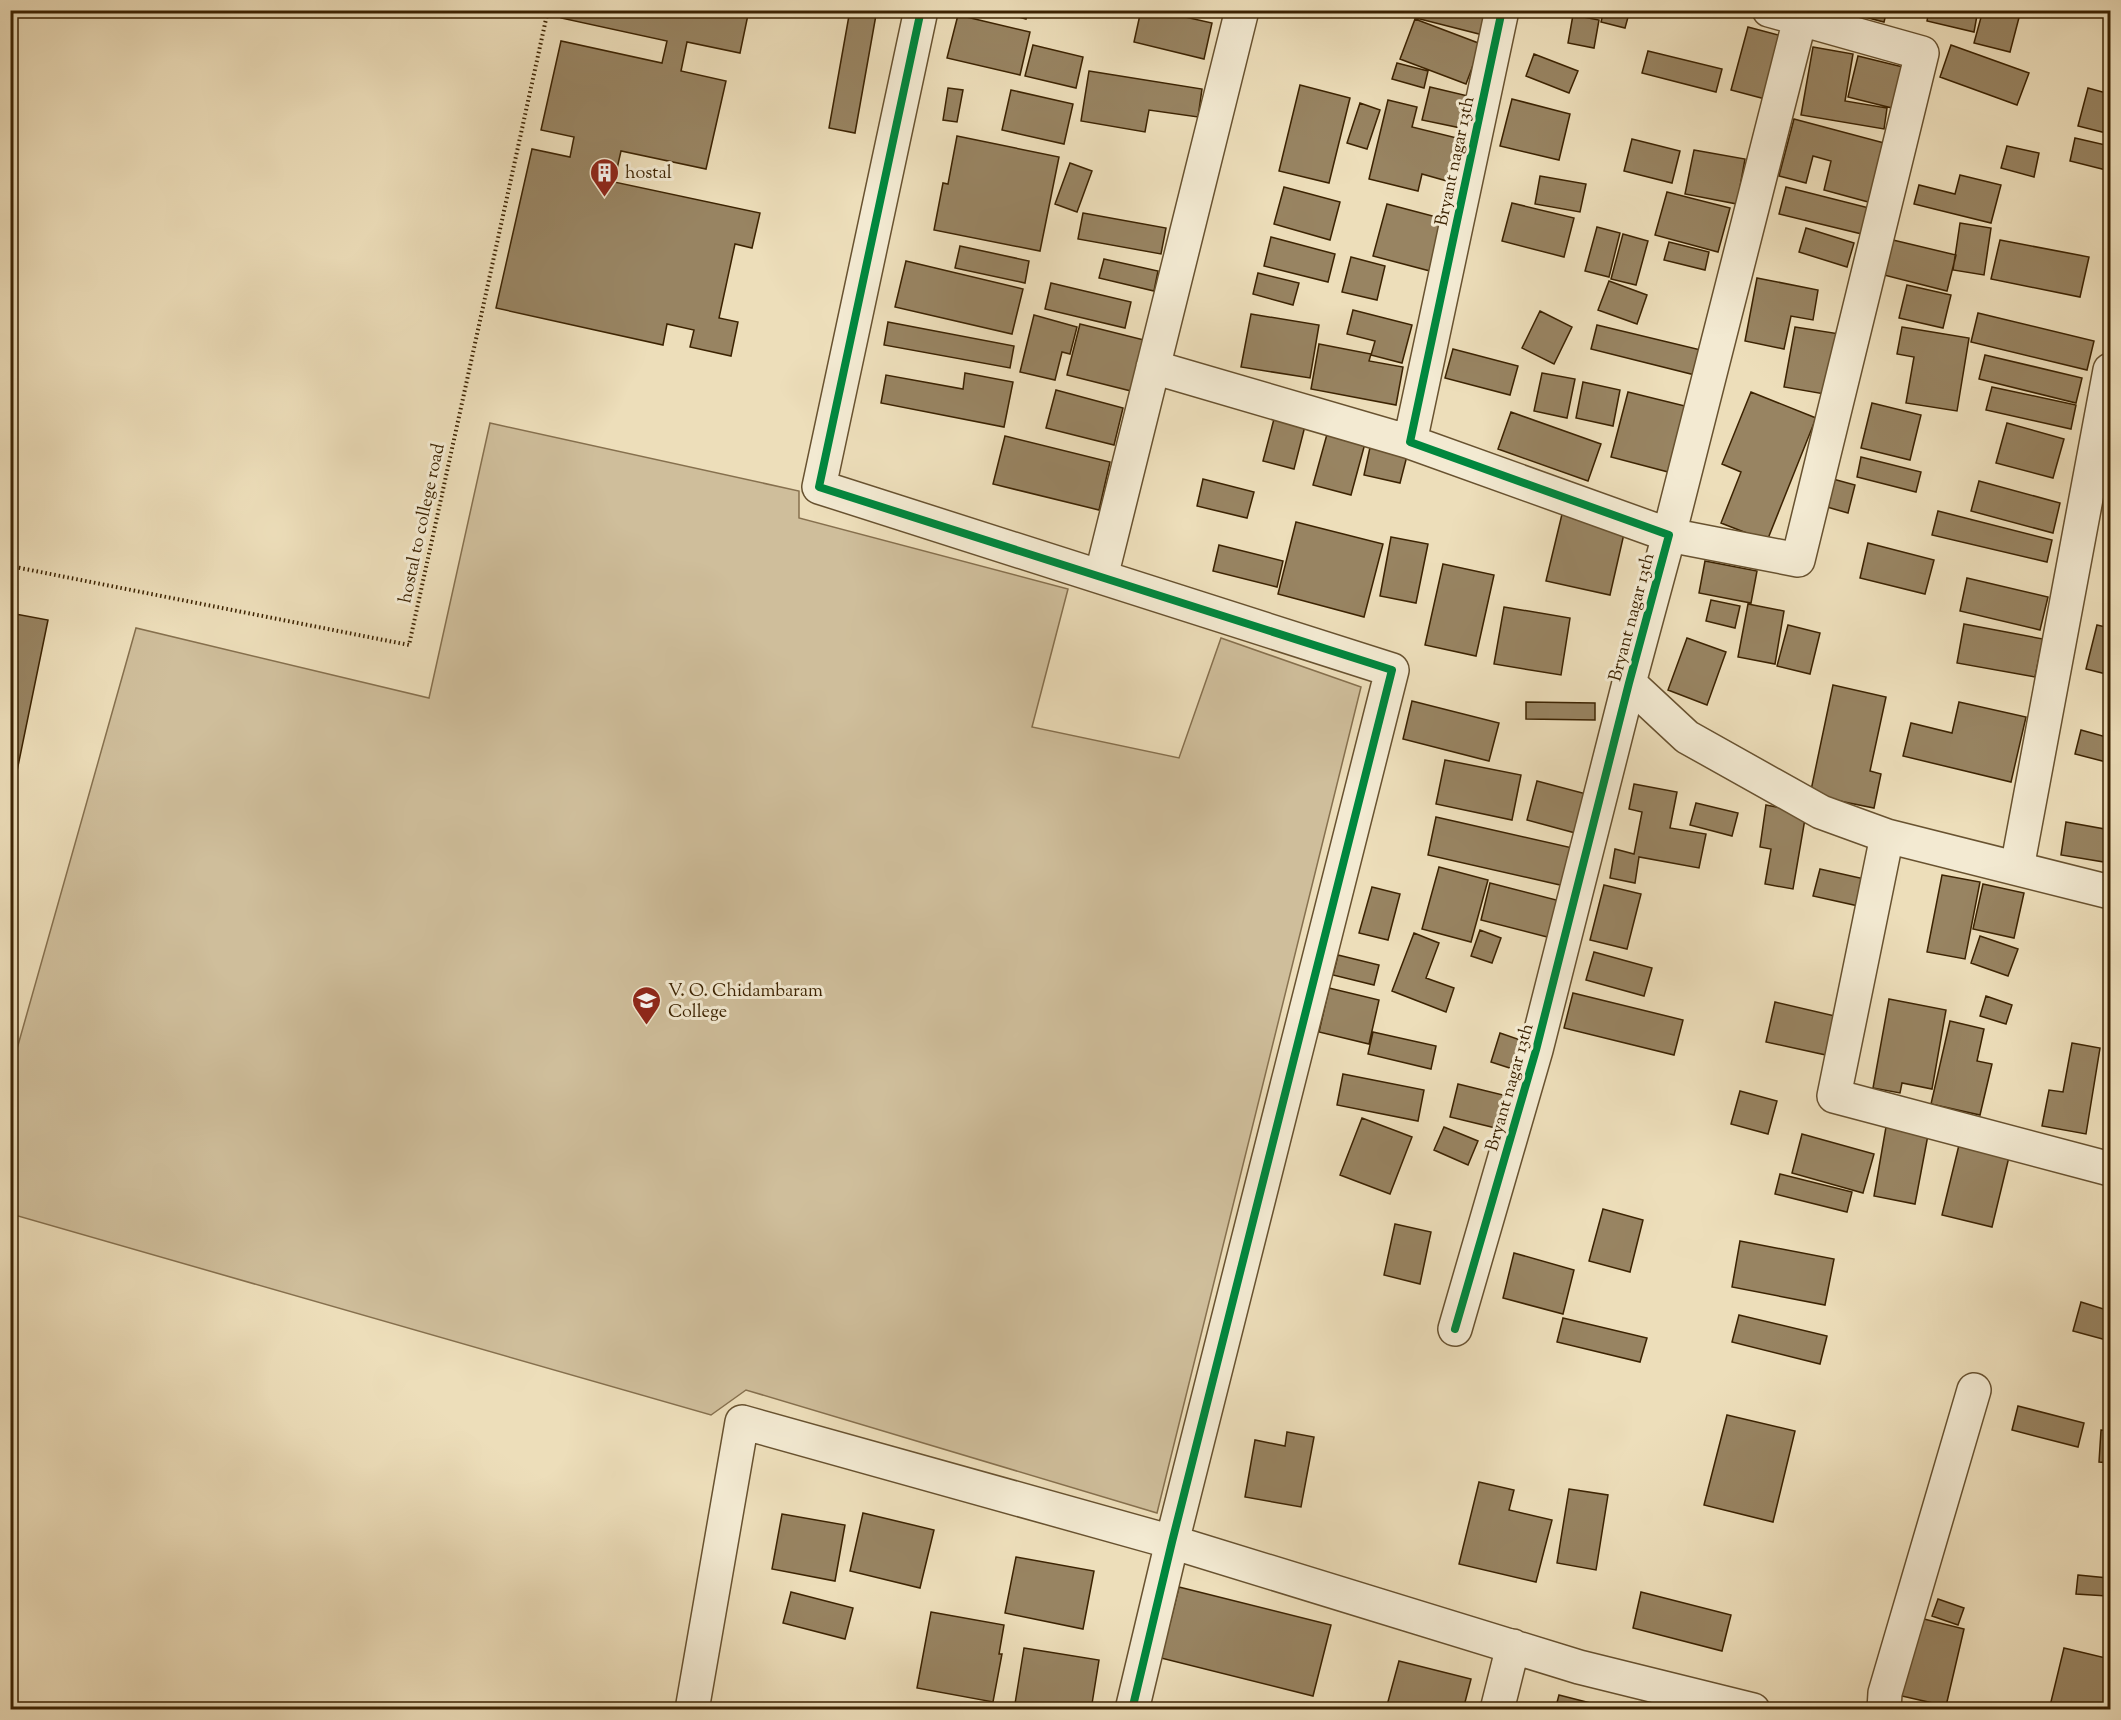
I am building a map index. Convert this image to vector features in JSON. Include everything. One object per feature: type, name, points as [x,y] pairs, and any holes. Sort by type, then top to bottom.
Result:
[{"type":"street","points":[[921,10],[819,487],[1392,670],[1172,1542],[1132,1710]]},
{"type":"street","points":[[1101,577],[1242,10]]},
{"type":"street","name":"Bryant nagar 13th","points":[[1455,1329],[1536,1050],[1669,535],[1410,442],[1502,10]]},
{"type":"street","points":[[1790,13],[1922,54],[1798,560],[1669,535],[1790,13]]},
{"type":"street","points":[[1153,367],[1410,442]]},
{"type":"street","points":[[2017,868],[2110,370]]},
{"type":"street","points":[[1629,683],[1687,737],[1821,812],[1887,836],[2110,892]]},
{"type":"street","points":[[1887,836],[1834,1096],[2110,1169]]},
{"type":"street","points":[[1884,1710],[1885,1693],[1974,1390]]},
{"type":"street","points":[[693,1710],[742,1422],[1172,1542],[1580,1667],[1753,1710]]},
{"type":"street","points":[[1497,1710],[1512,1646]]},
{"type":"shaded area","points":[[490,423],[799,491],[799,518],[1068,589],[1032,727],[1179,758],[1221,638],[1361,687],[1157,1513],[746,1390],[711,1415],[11,1214],[11,1070],[136,628],[429,698]]},
{"type":"building","name":"hostal","points":[[562,10],[749,10],[740,53],[687,42],[681,71],[726,81],[706,169],[621,151],[614,182],[760,213],[752,248],[735,244],[719,318],[738,322],[731,356],[690,347],[694,330],[667,324],[663,345],[496,308],[532,149],[570,157],[574,137],[541,130],[561,41],[662,63],[667,41],[561,18]]},
{"type":"building","points":[[850,10],[876,15],[855,133],[829,128]]},
{"type":"building","points":[[994,10],[1029,10],[1026,19]]},
{"type":"building","points":[[1141,10],[1154,10],[1212,23],[1204,59],[1134,42]]},
{"type":"building","points":[[1414,10],[1489,10],[1483,35],[1412,17]]},
{"type":"building","points":[[1604,10],[1630,10],[1625,28],[1601,22]]},
{"type":"building","points":[[1838,10],[1887,10],[1884,22]]},
{"type":"building","points":[[1929,10],[1978,10],[1974,32],[1927,21]]},
{"type":"building","points":[[1983,10],[2021,10],[2010,52],[1974,43]]},
{"type":"building","points":[[958,15],[1030,32],[1020,75],[947,58]]},
{"type":"building","points":[[1573,15],[1599,20],[1594,48],[1568,43]]},
{"type":"building","points":[[1415,19],[1481,44],[1466,84],[1400,59]]},
{"type":"building","points":[[1748,27],[1786,37],[1769,100],[1731,90]]},
{"type":"building","points":[[1033,45],[1083,57],[1076,88],[1025,76]]},
{"type":"building","points":[[1951,45],[2029,73],[2017,105],[1940,77]]},
{"type":"building","points":[[1813,47],[1853,54],[1845,101],[1887,108],[1884,129],[1801,115]]},
{"type":"building","points":[[1648,51],[1722,69],[1716,92],[1642,73]]},
{"type":"building","points":[[1534,54],[1578,71],[1569,93],[1526,76]]},
{"type":"building","points":[[1858,56],[1907,68],[1896,109],[1848,97]]},
{"type":"building","points":[[1397,63],[1428,71],[1424,88],[1392,79]]},
{"type":"building","points":[[1089,71],[1202,89],[1198,117],[1149,110],[1145,132],[1081,121]]},
{"type":"building","points":[[1300,85],[1350,98],[1329,183],[1279,171]]},
{"type":"building","points":[[1430,87],[1468,96],[1461,128],[1422,120]]},
{"type":"building","points":[[948,88],[963,90],[957,122],[943,120]]},
{"type":"building","points":[[2088,88],[2110,94],[2110,134],[2078,126]]},
{"type":"building","points":[[1011,90],[1073,104],[1064,144],[1002,130]]},
{"type":"building","points":[[1512,99],[1570,114],[1559,160],[1500,146]]},
{"type":"building","points":[[1388,100],[1417,107],[1412,127],[1465,140],[1454,183],[1422,174],[1418,191],[1369,179]]},
{"type":"building","points":[[1360,103],[1380,110],[1367,149],[1347,143]]},
{"type":"building","points":[[1794,119],[1888,144],[1872,203],[1824,190],[1831,161],[1813,156],[1806,183],[1779,176]]},
{"type":"building","points":[[957,136],[1059,157],[1040,251],[934,230],[943,183],[948,184]]},
{"type":"building","points":[[2075,138],[2110,146],[2110,171],[2070,161]]},
{"type":"building","points":[[1632,139],[1680,151],[1672,183],[1624,171]]},
{"type":"building","points":[[2007,146],[2039,153],[2034,177],[2001,168]]},
{"type":"building","points":[[1694,150],[1745,159],[1737,204],[1685,194]]},
{"type":"building","points":[[1070,163],[1092,171],[1077,212],[1055,204]]},
{"type":"building","points":[[1960,175],[2001,185],[1991,223],[1914,204],[1919,185],[1955,194]]},
{"type":"building","points":[[1540,176],[1586,184],[1580,212],[1535,204]]},
{"type":"building","points":[[1284,187],[1340,202],[1330,240],[1274,224]]},
{"type":"building","points":[[1786,187],[1873,209],[1866,235],[1779,214]]},
{"type":"building","points":[[1667,192],[1730,208],[1718,252],[1655,235]]},
{"type":"building","points":[[1512,203],[1574,218],[1564,257],[1502,241]]},
{"type":"building","points":[[1387,204],[1444,219],[1430,271],[1373,256]]},
{"type":"building","points":[[1083,213],[1166,228],[1161,254],[1078,239]]},
{"type":"building","points":[[1960,223],[1991,228],[1984,275],[1953,270]]},
{"type":"building","points":[[1597,227],[1620,233],[1609,277],[1585,271]]},
{"type":"building","points":[[1806,228],[1854,243],[1847,267],[1799,252]]},
{"type":"building","points":[[1623,234],[1648,241],[1636,285],[1611,279]]},
{"type":"building","points":[[1271,237],[1335,254],[1328,282],[1264,266]]},
{"type":"building","points":[[1893,240],[1956,255],[1947,291],[1884,275]]},
{"type":"building","points":[[2000,240],[2089,257],[2080,297],[1991,279]]},
{"type":"building","points":[[1669,242],[1709,252],[1705,270],[1664,260]]},
{"type":"building","points":[[960,246],[1029,261],[1025,283],[955,268]]},
{"type":"building","points":[[1351,257],[1385,266],[1377,300],[1342,292]]},
{"type":"building","points":[[1104,259],[1158,271],[1154,291],[1099,278]]},
{"type":"building","points":[[906,261],[1023,289],[1012,334],[895,307]]},
{"type":"building","points":[[1258,273],[1299,283],[1293,305],[1253,294]]},
{"type":"building","points":[[1757,278],[1818,290],[1813,320],[1791,316],[1784,349],[1745,341]]},
{"type":"building","points":[[1609,281],[1647,295],[1637,324],[1598,310]]},
{"type":"building","points":[[1051,283],[1131,302],[1125,328],[1045,309]]},
{"type":"building","points":[[1907,285],[1951,295],[1943,328],[1899,318]]},
{"type":"building","points":[[1353,310],[1412,325],[1402,363],[1371,355],[1375,341],[1347,334]]},
{"type":"building","points":[[1540,311],[1572,327],[1554,364],[1522,348]]},
{"type":"building","points":[[1978,313],[2094,341],[2087,370],[1971,342]]},
{"type":"building","points":[[1251,314],[1319,325],[1310,378],[1241,367]]},
{"type":"building","points":[[1034,315],[1077,327],[1070,354],[1062,352],[1055,380],[1020,372]]},
{"type":"building","points":[[888,322],[1014,346],[1010,368],[884,345]]},
{"type":"building","points":[[1080,324],[1148,341],[1135,392],[1067,375]]},
{"type":"building","points":[[1597,325],[1705,351],[1699,376],[1591,349]]},
{"type":"building","points":[[1795,327],[1840,334],[1830,395],[1784,387]]},
{"type":"building","points":[[1902,327],[1969,338],[1957,411],[1906,403],[1914,357],[1897,354]]},
{"type":"building","points":[[1319,344],[1371,354],[1369,361],[1403,367],[1396,405],[1311,389]]},
{"type":"building","points":[[1453,349],[1518,366],[1510,395],[1445,378]]},
{"type":"building","points":[[1985,355],[2082,378],[2076,403],[1979,379]]},
{"type":"building","points":[[965,373],[1013,382],[1004,427],[881,403],[886,375],[963,389]]},
{"type":"building","points":[[1542,373],[1575,379],[1567,418],[1534,411]]},
{"type":"building","points":[[1583,382],[1620,390],[1613,426],[1576,418]]},
{"type":"building","points":[[1992,387],[2076,405],[2071,429],[1986,410]]},
{"type":"building","points":[[1056,390],[1123,408],[1114,445],[1046,428]]},
{"type":"building","points":[[1628,392],[1689,407],[1672,473],[1611,457]]},
{"type":"building","points":[[1751,392],[1816,418],[1767,541],[1721,523],[1741,472],[1722,464]]},
{"type":"building","points":[[1872,403],[1921,415],[1910,460],[1861,448]]},
{"type":"building","points":[[1511,412],[1601,444],[1588,481],[1498,449]]},
{"type":"building","points":[[1274,419],[1305,426],[1294,469],[1263,461]]},
{"type":"building","points":[[2007,423],[2064,439],[2053,478],[1996,463]]},
{"type":"building","points":[[1329,427],[1367,436],[1351,495],[1313,485]]},
{"type":"building","points":[[1005,436],[1110,462],[1099,510],[993,484]]},
{"type":"building","points":[[1371,443],[1408,452],[1400,483],[1364,475]]},
{"type":"building","points":[[1861,457],[1921,472],[1916,492],[1857,477]]},
{"type":"building","points":[[1203,479],[1254,492],[1247,518],[1197,506]]},
{"type":"building","points":[[1833,479],[1855,485],[1848,513],[1827,507]]},
{"type":"building","points":[[1979,481],[2060,503],[2053,533],[1971,511]]},
{"type":"building","points":[[1563,510],[1626,525],[1610,595],[1546,581]]},
{"type":"building","points":[[1938,511],[2052,540],[2047,562],[1932,535]]},
{"type":"building","points":[[1296,522],[1383,544],[1364,617],[1278,594]]},
{"type":"building","points":[[1391,537],[1428,544],[1416,603],[1380,596]]},
{"type":"building","points":[[1868,543],[1934,560],[1925,594],[1860,578]]},
{"type":"building","points":[[1219,545],[1283,561],[1277,587],[1213,571]]},
{"type":"building","points":[[1705,561],[1757,571],[1751,603],[1699,593]]},
{"type":"building","points":[[1443,564],[1494,575],[1476,656],[1425,645]]},
{"type":"building","points":[[1967,578],[2048,597],[2040,630],[1960,611]]},
{"type":"building","points":[[1711,600],[1740,606],[1735,628],[1706,621]]},
{"type":"building","points":[[1748,604],[1784,611],[1775,664],[1738,657]]},
{"type":"building","points":[[1504,607],[1570,618],[1561,675],[1494,664]]},
{"type":"building","points":[[10,613],[48,620],[10,805]]},
{"type":"building","points":[[1964,624],[2043,639],[2035,677],[1957,663]]},
{"type":"building","points":[[1788,625],[1820,633],[1810,674],[1777,666]]},
{"type":"building","points":[[2097,625],[2110,628],[2110,675],[2086,669]]},
{"type":"building","points":[[1687,638],[1726,652],[1707,705],[1668,690]]},
{"type":"building","points":[[1833,685],[1886,697],[1870,771],[1881,774],[1874,808],[1810,795]]},
{"type":"building","points":[[1412,701],[1499,723],[1489,761],[1403,739]]},
{"type":"building","points":[[1526,702],[1595,703],[1595,720],[1526,719]]},
{"type":"building","points":[[1959,702],[2026,717],[2011,782],[1903,756],[1911,723],[1952,733]]},
{"type":"building","points":[[2081,730],[2110,738],[2110,763],[2075,754]]},
{"type":"building","points":[[1445,760],[1521,775],[1512,820],[1436,804]]},
{"type":"building","points":[[1537,781],[1590,795],[1579,834],[1527,820]]},
{"type":"building","points":[[1634,784],[1677,792],[1670,828],[1706,834],[1699,868],[1639,857],[1635,883],[1610,878],[1615,849],[1634,854],[1642,812],[1629,809]]},
{"type":"building","points":[[1696,803],[1738,813],[1732,836],[1690,825]]},
{"type":"building","points":[[1766,805],[1806,813],[1793,889],[1765,884],[1771,849],[1760,847]]},
{"type":"building","points":[[1436,817],[1577,849],[1569,887],[1428,855]]},
{"type":"building","points":[[2066,822],[2110,830],[2110,863],[2061,855]]},
{"type":"building","points":[[1439,867],[1488,880],[1471,942],[1422,929]]},
{"type":"building","points":[[1820,869],[1869,880],[1863,907],[1813,896]]},
{"type":"building","points":[[1942,875],[1980,882],[1965,959],[1927,952]]},
{"type":"building","points":[[1490,883],[1564,902],[1555,939],[1481,920]]},
{"type":"building","points":[[1983,884],[2024,893],[2014,938],[1973,929]]},
{"type":"building","points":[[1604,885],[1641,894],[1627,949],[1590,940]]},
{"type":"building","points":[[1372,887],[1400,894],[1388,940],[1359,933]]},
{"type":"building","points":[[1480,930],[1501,938],[1492,963],[1471,956]]},
{"type":"building","points":[[1414,933],[1439,943],[1426,978],[1454,988],[1446,1012],[1392,991]]},
{"type":"building","points":[[1980,936],[2018,949],[2008,976],[1971,963]]},
{"type":"building","points":[[1594,952],[1652,968],[1644,996],[1586,980]]},
{"type":"building","points":[[1338,955],[1379,965],[1374,985],[1333,975]]},
{"type":"building","points":[[1329,988],[1379,1000],[1369,1044],[1319,1032]]},
{"type":"building","points":[[1573,993],[1683,1020],[1674,1055],[1564,1028]]},
{"type":"building","points":[[1986,996],[2012,1005],[2006,1024],[1980,1016]]},
{"type":"building","points":[[1889,999],[1946,1010],[1932,1089],[1902,1083],[1900,1093],[1873,1088]]},
{"type":"building","points":[[1775,1002],[1835,1016],[1826,1055],[1766,1042]]},
{"type":"building","points":[[1950,1021],[1984,1029],[1977,1061],[1992,1064],[1980,1115],[1931,1104]]},
{"type":"building","points":[[1373,1032],[1436,1046],[1431,1069],[1368,1054]]},
{"type":"building","points":[[1500,1033],[1529,1043],[1519,1071],[1491,1062]]},
{"type":"building","points":[[2072,1043],[2100,1048],[2086,1134],[2042,1126],[2049,1090],[2063,1092]]},
{"type":"building","points":[[1343,1074],[1424,1090],[1418,1121],[1337,1105]]},
{"type":"building","points":[[1458,1084],[1507,1096],[1500,1129],[1450,1117]]},
{"type":"building","points":[[1740,1091],[1777,1101],[1768,1134],[1731,1124]]},
{"type":"building","points":[[1362,1118],[1412,1137],[1390,1194],[1340,1175]]},
{"type":"building","points":[[1444,1127],[1478,1141],[1468,1165],[1434,1150]]},
{"type":"building","points":[[1886,1127],[1928,1135],[1915,1204],[1874,1196]]},
{"type":"building","points":[[1802,1134],[1874,1154],[1863,1193],[1792,1173]]},
{"type":"building","points":[[1959,1145],[2009,1157],[1992,1227],[1942,1215]]},
{"type":"building","points":[[1780,1174],[1852,1192],[1847,1212],[1775,1194]]},
{"type":"building","points":[[1603,1209],[1643,1220],[1630,1272],[1589,1261]]},
{"type":"building","points":[[1395,1224],[1431,1232],[1420,1284],[1384,1275]]},
{"type":"building","points":[[1740,1241],[1834,1259],[1825,1305],[1732,1287]]},
{"type":"building","points":[[1514,1253],[1574,1270],[1563,1314],[1503,1298]]},
{"type":"building","points":[[2081,1302],[2110,1311],[2110,1341],[2073,1331]]},
{"type":"building","points":[[1739,1315],[1827,1336],[1820,1364],[1732,1342]]},
{"type":"building","points":[[1563,1318],[1647,1338],[1640,1362],[1557,1342]]},
{"type":"building","points":[[2018,1406],[2084,1423],[2078,1447],[2012,1430]]},
{"type":"building","points":[[1727,1415],[1795,1431],[1773,1522],[1704,1505]]},
{"type":"building","points":[[2101,1430],[2110,1431],[2110,1463],[2099,1462]]},
{"type":"building","points":[[1287,1432],[1314,1437],[1301,1507],[1245,1497],[1255,1440],[1285,1446]]},
{"type":"building","points":[[1479,1482],[1514,1490],[1509,1510],[1552,1520],[1536,1582],[1459,1564]]},
{"type":"building","points":[[1569,1489],[1608,1495],[1596,1570],[1557,1563]]},
{"type":"building","points":[[863,1513],[934,1530],[920,1588],[850,1571]]},
{"type":"building","points":[[782,1514],[845,1525],[835,1581],[772,1569]]},
{"type":"building","points":[[1016,1557],[1094,1571],[1083,1629],[1005,1613]]},
{"type":"building","points":[[2078,1575],[2108,1578],[2107,1596],[2076,1594]]},
{"type":"building","points":[[1179,1587],[1331,1625],[1313,1696],[1161,1658]]},
{"type":"building","points":[[791,1592],[853,1608],[845,1639],[783,1623]]},
{"type":"building","points":[[1641,1592],[1731,1615],[1722,1651],[1633,1628]]},
{"type":"building","points":[[1938,1599],[1964,1608],[1958,1625],[1932,1616]]},
{"type":"building","points":[[931,1612],[1004,1625],[999,1654],[1002,1654],[993,1702],[917,1688]]},
{"type":"building","points":[[1912,1616],[1964,1629],[1946,1706],[1893,1694]]},
{"type":"building","points":[[1024,1648],[1099,1660],[1091,1710],[1061,1706],[1060,1710],[1014,1710]]},
{"type":"building","points":[[2064,1648],[2110,1659],[2110,1710],[2049,1710]]},
{"type":"building","points":[[1399,1661],[1471,1679],[1463,1710],[1386,1709]]},
{"type":"building","points":[[1559,1695],[1618,1710],[1555,1710]]},
{"type":"cycle path","points":[[921,10],[819,487],[1392,670],[1172,1542],[1132,1710]]},
{"type":"cycle path","points":[[1455,1329],[1536,1050],[1669,535],[1410,442],[1502,10]]},
{"type":"place","name":"hostal","points":[[604,198]]},
{"type":"place","name":"V. O. Chidambaram College","points":[[647,1026]]}]
